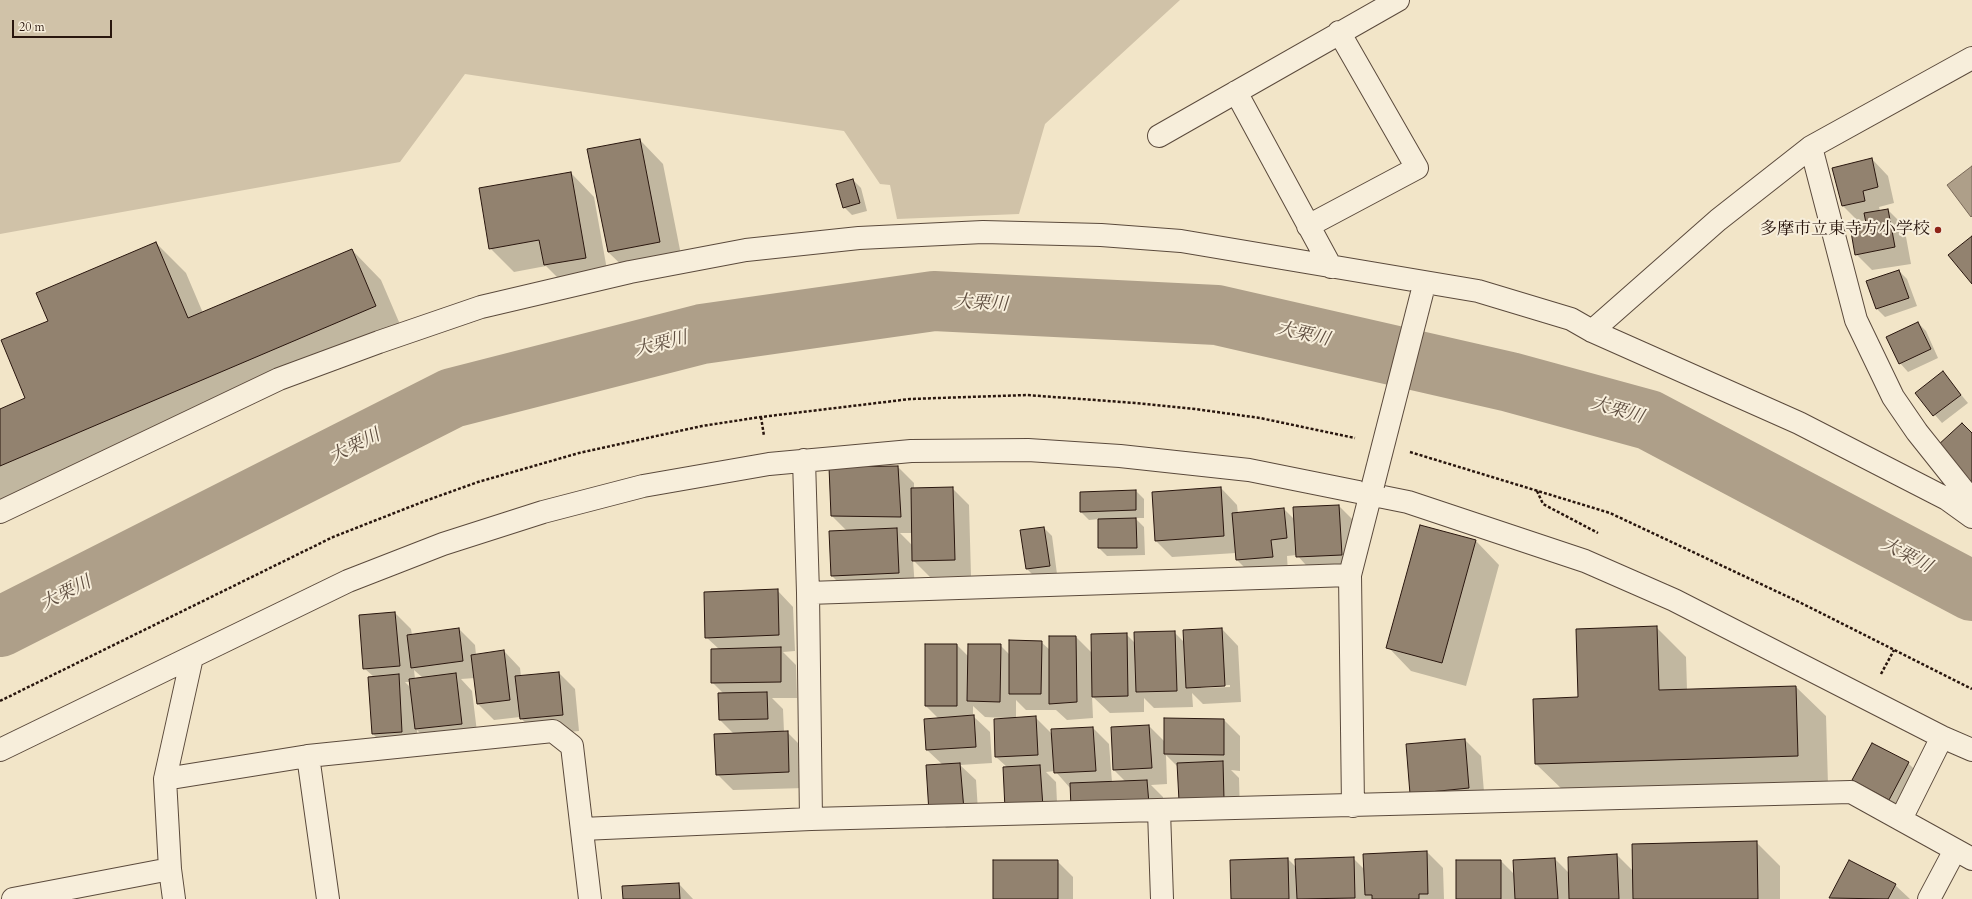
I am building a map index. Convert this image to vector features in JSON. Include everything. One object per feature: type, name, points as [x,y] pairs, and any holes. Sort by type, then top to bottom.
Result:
[{"type":"street","points":[[1159,136],[1339,32],[1398,0]]},
{"type":"street","points":[[1308,226],[1417,168],[1339,32]]},
{"type":"street","points":[[1592,331],[1718,220],[1811,147],[1972,58]]},
{"type":"street","points":[[1236,92],[1331,267]]},
{"type":"street","points":[[1811,147],[1856,320],[1893,397],[1917,432],[1972,501]]},
{"type":"street","points":[[0,512],[279,379],[379,342],[474,310],[517,298],[630,272],[731,252],[801,243],[919,234],[983,232],[1062,234],[1181,241],[1331,267],[1423,288],[1478,291],[1571,319],[1592,331],[1800,423],[1947,499],[1972,517]]},
{"type":"street","points":[[1353,806],[1350,575],[1373,490],[1423,288]]},
{"type":"street","points":[[0,750],[348,581],[443,544],[544,512],[643,486],[769,464],[911,451],[1028,450],[1120,456],[1249,470],[1373,490],[1585,561],[1674,600],[1738,631],[1942,737],[1972,750]]},
{"type":"street","points":[[804,460],[808,593],[811,819]]},
{"type":"street","points":[[808,593],[1350,575]]},
{"type":"street","points":[[174,899],[170,869],[165,779],[192,657]]},
{"type":"street","points":[[165,779],[308,756],[553,731],[572,746],[590,899]]},
{"type":"street","points":[[1900,820],[1942,737]]},
{"type":"street","points":[[308,756],[328,899]]},
{"type":"street","points":[[582,829],[811,819],[1851,792],[1963,854],[1929,899]]},
{"type":"street","points":[[1159,811],[1162,899]]},
{"type":"street","points":[[13,899],[170,869]]},
{"type":"path","points":[[0,701],[333,537],[425,500],[478,482],[579,453],[702,426],[761,417],[910,399],[1027,395],[1195,409],[1260,418],[1357,438]]},
{"type":"path","points":[[1402,450],[1444,461],[1610,513],[1797,601],[1972,689]]},
{"type":"shaded area","points":[[0,0],[1180,0],[1045,124],[1019,214],[897,219],[890,185],[880,184],[844,131],[465,74],[400,162],[0,234]]},
{"type":"shaded area","points":[[1972,166],[1972,216],[1971,217],[1947,185]]},
{"type":"building","points":[[640,139],[660,242],[608,252],[587,149]]},
{"type":"building","points":[[1872,158],[1878,187],[1863,191],[1865,201],[1842,206],[1832,168]]},
{"type":"building","points":[[571,172],[586,258],[544,265],[539,240],[489,249],[479,188]]},
{"type":"building","points":[[853,179],[860,203],[843,208],[836,184]]},
{"type":"building","points":[[1888,209],[1895,247],[1855,255],[1850,226],[1866,223],[1864,213]]},
{"type":"building","points":[[1972,236],[1972,284],[1948,255]]},
{"type":"building","points":[[156,242],[188,318],[352,249],[376,306],[0,466],[0,409],[25,398],[1,340],[48,321],[36,293]]},
{"type":"building","points":[[1899,270],[1909,298],[1876,309],[1866,281]]},
{"type":"building","points":[[1918,322],[1931,349],[1899,364],[1886,337]]},
{"type":"building","points":[[1943,371],[1961,395],[1933,416],[1915,393]]},
{"type":"building","points":[[1962,423],[1972,433],[1972,483],[1937,446]]},
{"type":"building","points":[[898,466],[901,517],[831,516],[829,467]]},
{"type":"building","points":[[953,487],[955,560],[912,561],[911,488]]},
{"type":"building","points":[[1221,487],[1224,536],[1155,541],[1152,492]]},
{"type":"building","points":[[1136,490],[1136,510],[1080,512],[1080,492]]},
{"type":"building","points":[[1339,505],[1342,555],[1296,557],[1293,507]]},
{"type":"building","points":[[1284,508],[1287,538],[1271,540],[1273,557],[1236,560],[1232,513]]},
{"type":"building","points":[[1136,518],[1137,548],[1098,548],[1098,519]]},
{"type":"building","points":[[1420,525],[1476,540],[1442,663],[1386,648]]},
{"type":"building","points":[[1044,527],[1050,566],[1026,569],[1020,530]]},
{"type":"building","points":[[897,528],[899,573],[831,576],[829,531]]},
{"type":"building","points":[[778,589],[779,635],[705,638],[704,592]]},
{"type":"building","points":[[395,612],[400,666],[363,669],[359,615]]},
{"type":"building","points":[[1657,626],[1659,690],[1796,686],[1798,756],[1535,764],[1533,699],[1578,697],[1576,629]]},
{"type":"building","points":[[459,628],[463,661],[411,668],[407,635]]},
{"type":"building","points":[[1222,628],[1225,686],[1186,688],[1183,630]]},
{"type":"building","points":[[1175,631],[1177,691],[1136,692],[1134,632]]},
{"type":"building","points":[[1127,633],[1128,696],[1092,697],[1091,634]]},
{"type":"building","points":[[1049,636],[1076,636],[1077,702],[1049,704]]},
{"type":"building","points":[[1009,640],[1042,641],[1041,694],[1009,694]]},
{"type":"building","points":[[925,644],[957,644],[957,706],[925,706]]},
{"type":"building","points":[[968,644],[1001,644],[1000,702],[967,701]]},
{"type":"building","points":[[781,647],[781,682],[711,683],[711,649]]},
{"type":"building","points":[[504,650],[510,700],[477,704],[471,655]]},
{"type":"building","points":[[559,672],[563,715],[520,719],[515,676]]},
{"type":"building","points":[[456,673],[462,724],[415,729],[409,679]]},
{"type":"building","points":[[399,674],[402,732],[372,734],[368,677]]},
{"type":"building","points":[[767,692],[768,719],[719,720],[718,693]]},
{"type":"building","points":[[974,715],[976,747],[926,750],[924,719]]},
{"type":"building","points":[[1036,716],[1038,755],[995,757],[994,719]]},
{"type":"building","points":[[1164,718],[1224,719],[1224,755],[1164,754]]},
{"type":"building","points":[[1149,725],[1152,768],[1113,770],[1111,727]]},
{"type":"building","points":[[1093,727],[1096,771],[1054,773],[1051,729]]},
{"type":"building","points":[[788,731],[789,772],[716,775],[714,734]]},
{"type":"building","points":[[1465,739],[1469,788],[1410,794],[1406,744]]},
{"type":"building","points":[[1872,743],[1909,762],[1889,800],[1852,780]]},
{"type":"building","points":[[1223,761],[1224,799],[1179,801],[1177,763]]},
{"type":"building","points":[[960,763],[964,810],[929,813],[926,765]]},
{"type":"building","points":[[1040,765],[1043,807],[1005,809],[1003,767]]},
{"type":"building","points":[[1147,780],[1149,804],[1071,808],[1070,783]]},
{"type":"building","points":[[1757,841],[1758,899],[1633,899],[1632,844]]},
{"type":"building","points":[[1427,851],[1428,894],[1419,894],[1419,899],[1372,899],[1372,895],[1365,895],[1363,854]]},
{"type":"building","points":[[1617,854],[1619,899],[1569,899],[1568,857]]},
{"type":"building","points":[[1354,857],[1355,898],[1297,899],[1295,859]]},
{"type":"building","points":[[1288,858],[1289,899],[1231,899],[1230,860]]},
{"type":"building","points":[[1555,858],[1558,899],[1515,899],[1513,860]]},
{"type":"building","points":[[993,860],[1058,860],[1058,899],[993,899]]},
{"type":"building","points":[[1456,860],[1501,860],[1501,899],[1456,899]]},
{"type":"building","points":[[1849,860],[1896,884],[1888,899],[1829,898]]},
{"type":"building","points":[[679,883],[680,899],[623,899],[622,886]]},
{"type":"waterway","name":"大栗川","points":[[0,627],[452,398],[702,334],[934,301],[1217,315],[1510,382],[1649,420],[1972,591]]},
{"type":"place","name":"多摩市立東寺方小学校","points":[[1938,230]]}]
